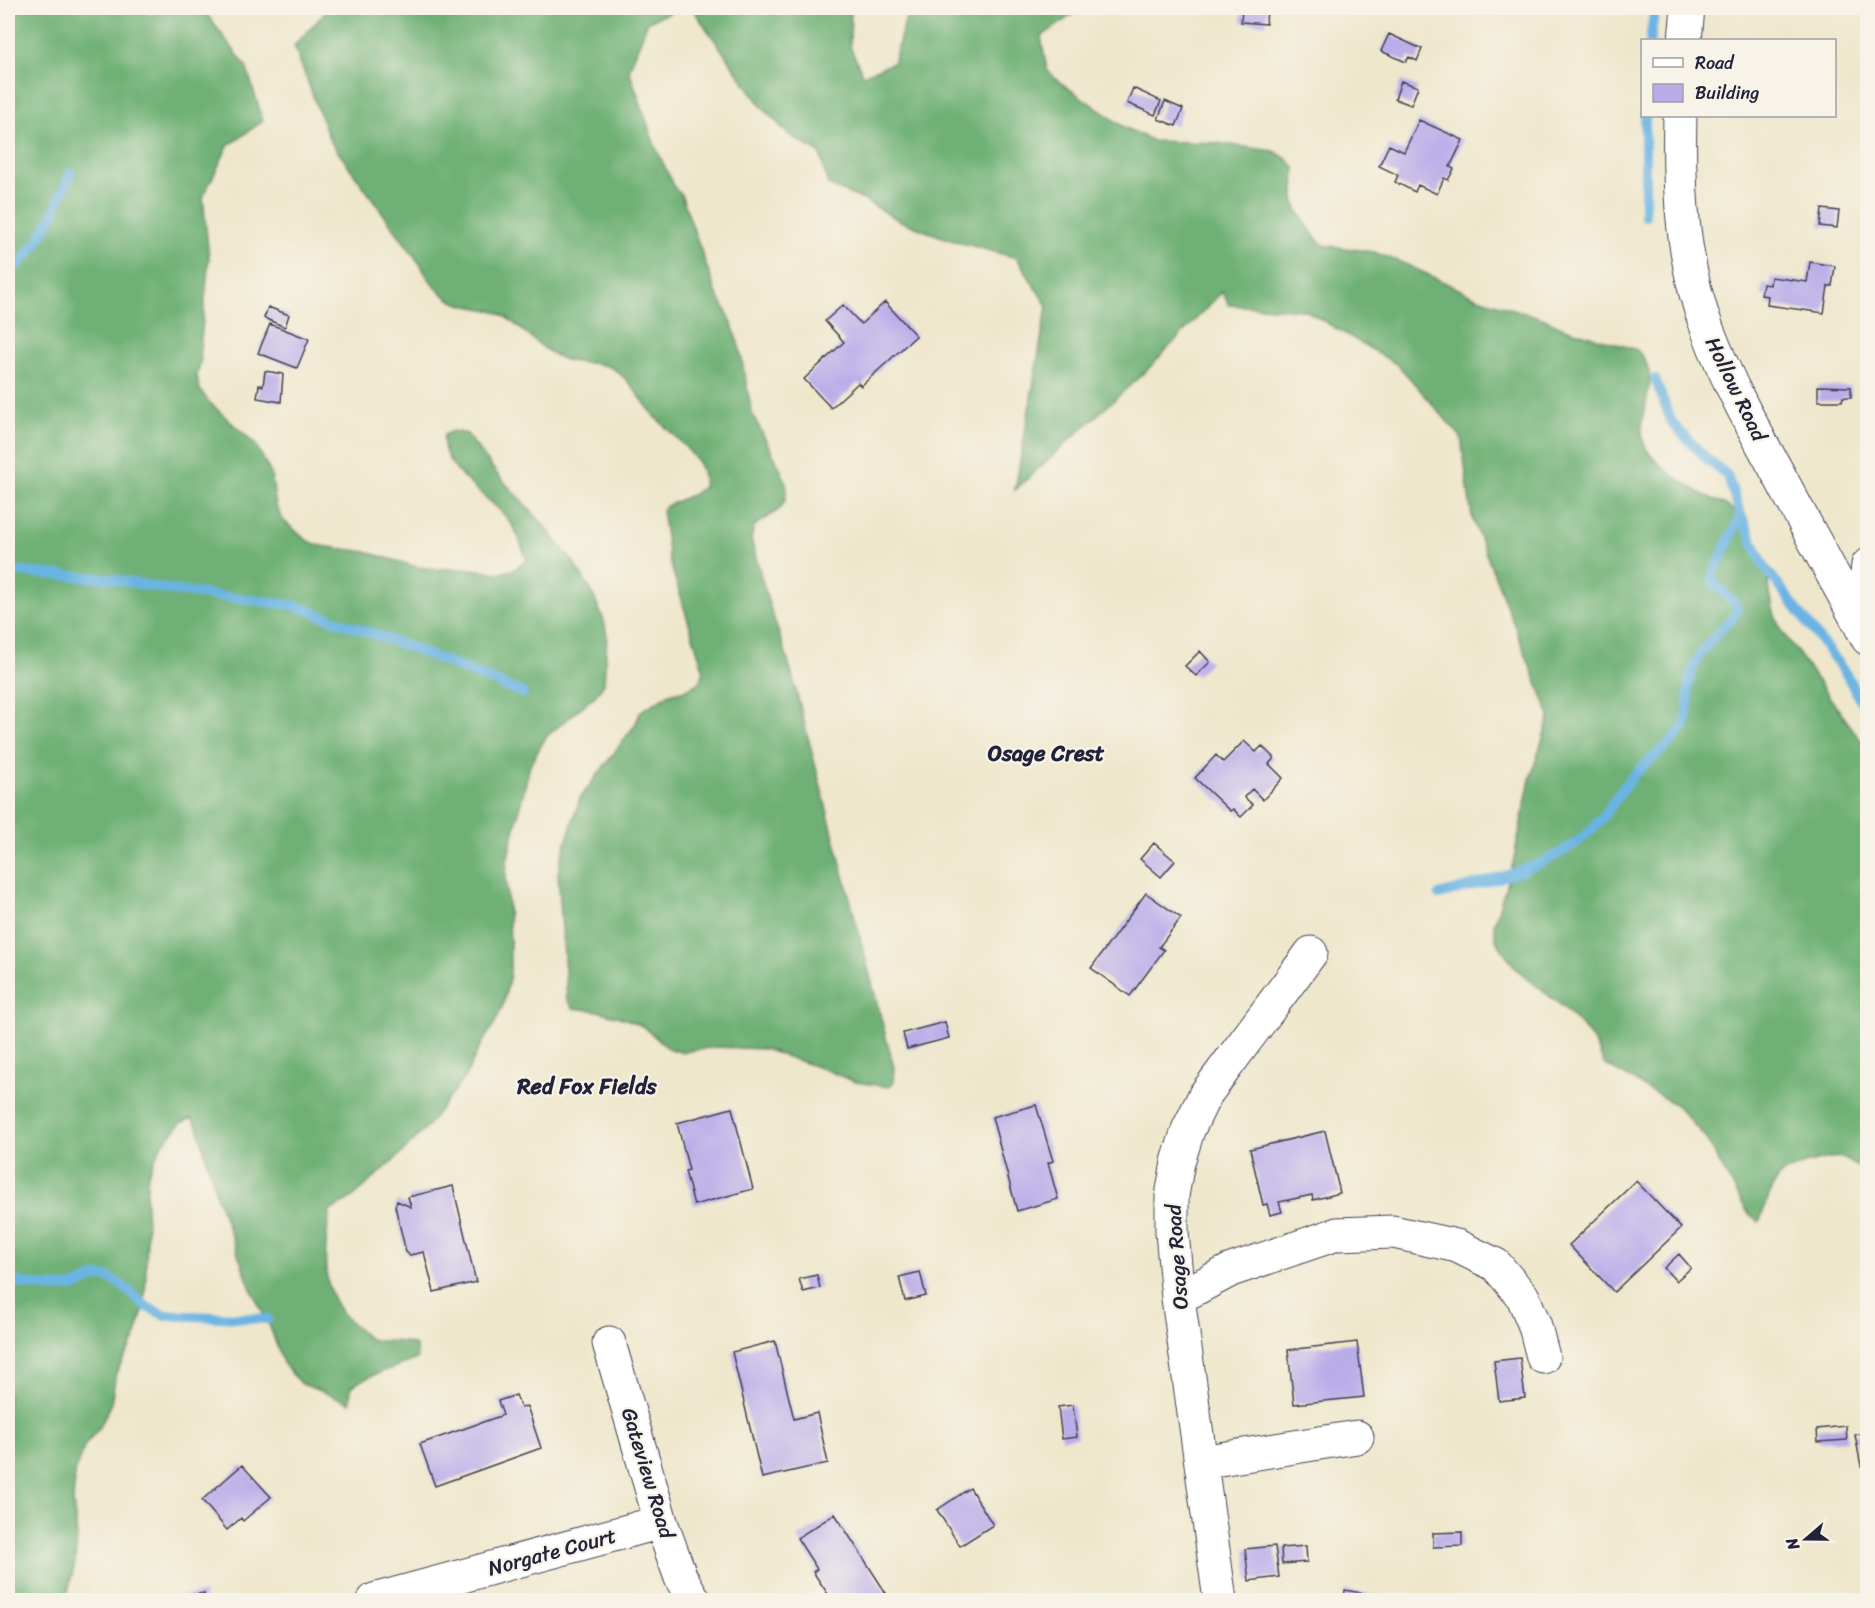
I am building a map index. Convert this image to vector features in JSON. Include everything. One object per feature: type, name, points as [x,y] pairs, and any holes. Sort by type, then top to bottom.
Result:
[{"type":"street","points":[[1684,39],[1688,8]]},
{"type":"street","name":"Hollow Road","points":[[1680,117],[1683,230],[1696,292],[1708,330],[1742,407],[1864,633]]},
{"type":"street","points":[[1864,633],[1868,565]]},
{"type":"street","name":"Osage Road","points":[[1220,1600],[1178,1298],[1172,1232],[1172,1196],[1178,1162],[1188,1130],[1205,1095],[1311,953]]},
{"type":"street","points":[[1178,1298],[1231,1270],[1337,1234],[1393,1232],[1457,1246],[1496,1265],[1523,1297],[1535,1326],[1543,1357]]},
{"type":"street","name":"Gateview Road","points":[[609,1343],[661,1522],[681,1578],[694,1600]]},
{"type":"street","points":[[1201,1462],[1357,1437]]},
{"type":"street","name":"Norgate Court","points":[[374,1600],[661,1522]]},
{"type":"green space","points":[[8,8],[130,8],[150,15],[172,8],[202,8],[246,66],[263,121],[228,146],[203,197],[209,258],[201,359],[197,375],[199,388],[208,401],[256,445],[271,474],[276,506],[284,521],[308,541],[321,546],[367,552],[417,567],[501,573],[515,569],[527,560],[514,528],[499,509],[456,470],[444,447],[444,435],[452,431],[467,434],[497,474],[541,522],[574,563],[591,590],[604,621],[607,636],[604,683],[596,695],[546,737],[530,765],[507,861],[510,975],[503,1005],[496,1021],[465,1077],[425,1129],[354,1196],[330,1211],[325,1259],[326,1274],[335,1303],[366,1337],[404,1342],[416,1346],[417,1359],[351,1386],[350,1403],[300,1383],[283,1363],[270,1327],[251,1289],[216,1195],[198,1127],[192,1118],[181,1123],[161,1146],[148,1174],[145,1303],[135,1339],[116,1373],[111,1403],[100,1427],[85,1445],[75,1471],[73,1502],[77,1536],[75,1563],[66,1600],[8,1600]]},
{"type":"green space","points":[[329,8],[682,8],[648,21],[629,70],[655,146],[676,190],[681,194],[715,290],[730,318],[740,350],[752,413],[782,472],[787,487],[785,500],[780,509],[754,526],[751,539],[789,664],[894,1068],[893,1084],[889,1087],[855,1082],[764,1049],[715,1047],[682,1052],[669,1049],[644,1027],[598,1011],[573,1008],[567,1000],[558,873],[580,798],[635,725],[641,711],[669,694],[685,690],[698,683],[704,672],[669,559],[662,510],[703,487],[703,474],[692,455],[616,371],[605,365],[574,362],[560,358],[542,347],[501,314],[455,302],[432,283],[330,141],[294,46]]},
{"type":"green space","points":[[692,8],[851,8],[850,46],[863,75],[893,63],[908,11],[918,8],[1082,8],[1041,37],[1047,70],[1057,80],[1124,127],[1153,141],[1216,143],[1274,151],[1287,159],[1295,168],[1294,198],[1297,210],[1323,245],[1374,252],[1478,298],[1637,350],[1646,362],[1649,374],[1642,425],[1642,437],[1647,450],[1657,462],[1679,479],[1700,493],[1728,506],[1742,519],[1762,554],[1772,605],[1779,625],[1867,748],[1867,1169],[1842,1158],[1828,1158],[1789,1171],[1777,1179],[1774,1184],[1759,1222],[1748,1213],[1704,1136],[1676,1105],[1604,1064],[1587,1032],[1564,1008],[1516,969],[1496,940],[1494,924],[1513,863],[1530,779],[1550,716],[1472,518],[1461,437],[1398,365],[1305,310],[1229,305],[1222,292],[1148,369],[1015,490],[1047,306],[1017,258],[947,239],[900,221],[864,200],[828,185],[820,153],[789,135],[761,106]]},
{"type":"building","points":[[1242,8],[1267,8],[1266,24],[1241,22]]},
{"type":"building","points":[[1389,34],[1422,49],[1417,61],[1409,57],[1406,62],[1381,51]]},
{"type":"building","points":[[1401,81],[1418,87],[1411,105],[1395,99]]},
{"type":"building","points":[[1133,88],[1161,101],[1155,115],[1127,103]]},
{"type":"building","points":[[1165,101],[1183,109],[1176,126],[1158,119]]},
{"type":"building","points":[[1419,120],[1463,140],[1450,167],[1454,169],[1448,180],[1444,178],[1437,194],[1418,185],[1415,192],[1395,182],[1398,175],[1379,166],[1389,145],[1404,152]]},
{"type":"building","points":[[1822,209],[1839,211],[1837,228],[1820,226]]},
{"type":"building","points":[[1810,262],[1835,266],[1832,286],[1828,286],[1824,313],[1767,305],[1768,296],[1761,295],[1763,284],[1770,285],[1771,277],[1807,282]]},
{"type":"building","points":[[885,302],[916,336],[861,386],[858,383],[831,408],[804,379],[844,342],[825,321],[843,305],[861,324]]},
{"type":"building","points":[[268,307],[289,315],[285,327],[264,318]]},
{"type":"building","points":[[270,324],[309,339],[297,368],[258,353]]},
{"type":"building","points":[[265,371],[283,374],[281,402],[257,398],[259,385],[263,386]]},
{"type":"building","points":[[1818,386],[1851,387],[1851,397],[1843,397],[1842,401],[1818,401]]},
{"type":"building","points":[[1200,651],[1210,662],[1196,676],[1185,666]]},
{"type":"building","points":[[1244,741],[1256,752],[1262,746],[1274,758],[1269,764],[1283,778],[1263,800],[1252,789],[1244,797],[1253,805],[1241,817],[1233,809],[1230,811],[1195,778],[1216,755],[1223,762]]},
{"type":"building","points":[[1154,843],[1175,861],[1161,877],[1140,859]]},
{"type":"building","points":[[1146,893],[1181,918],[1159,947],[1164,950],[1130,996],[1091,968]]},
{"type":"building","points":[[945,1022],[949,1038],[907,1049],[903,1033]]},
{"type":"building","points":[[1036,1105],[1053,1161],[1048,1163],[1058,1199],[1017,1211],[992,1117]]},
{"type":"building","points":[[732,1108],[753,1189],[694,1205],[685,1171],[689,1170],[677,1123]]},
{"type":"building","points":[[1325,1131],[1340,1193],[1313,1200],[1312,1195],[1279,1202],[1282,1212],[1270,1215],[1267,1204],[1263,1205],[1250,1149]]},
{"type":"building","points":[[1636,1181],[1681,1228],[1614,1292],[1569,1245]]},
{"type":"building","points":[[453,1186],[476,1282],[434,1292],[424,1252],[410,1255],[406,1252],[395,1206],[397,1201],[411,1207],[408,1197]]},
{"type":"building","points":[[1679,1254],[1691,1268],[1676,1281],[1664,1268]]},
{"type":"building","points":[[920,1272],[926,1296],[905,1301],[899,1277]]},
{"type":"building","points":[[817,1275],[820,1288],[803,1292],[799,1279]]},
{"type":"building","points":[[775,1341],[794,1419],[817,1413],[828,1463],[762,1478],[732,1352]]},
{"type":"building","points":[[1357,1342],[1364,1397],[1294,1404],[1288,1350]]},
{"type":"building","points":[[1520,1358],[1525,1398],[1499,1401],[1494,1361]]},
{"type":"building","points":[[516,1395],[521,1408],[527,1406],[541,1448],[435,1486],[420,1444],[503,1415],[498,1401]]},
{"type":"building","points":[[1073,1405],[1077,1437],[1062,1439],[1058,1407]]},
{"type":"building","points":[[1846,1426],[1847,1440],[1818,1442],[1817,1429]]},
{"type":"building","points":[[1868,1432],[1868,1465],[1861,1466],[1855,1435]]},
{"type":"building","points":[[242,1465],[271,1497],[243,1521],[241,1518],[227,1530],[202,1500]]},
{"type":"building","points":[[970,1488],[993,1525],[960,1546],[937,1510]]},
{"type":"building","points":[[835,1514],[886,1593],[875,1600],[832,1600],[813,1572],[817,1569],[797,1538]]},
{"type":"building","points":[[1462,1532],[1462,1546],[1433,1547],[1433,1533]]},
{"type":"building","points":[[1275,1546],[1279,1577],[1249,1581],[1245,1549]]},
{"type":"building","points":[[1306,1546],[1307,1562],[1282,1564],[1281,1548]]},
{"type":"building","points":[[1345,1590],[1384,1597],[1383,1600],[1344,1600]]},
{"type":"building","points":[[204,1593],[205,1600],[162,1600],[162,1599]]},
{"type":"waterway","points":[[1650,39],[1655,8]]},
{"type":"waterway","points":[[1645,117],[1645,216]]},
{"type":"waterway","points":[[8,272],[30,252],[39,240],[70,173]]},
{"type":"waterway","points":[[1655,379],[1672,423],[1708,460],[1727,475],[1741,515],[1764,566],[1846,674],[1868,714]]},
{"type":"waterway","points":[[1439,895],[1520,871],[1540,863],[1577,842],[1598,823],[1634,775],[1681,731],[1687,719],[1689,683],[1695,664],[1706,646],[1737,610],[1733,602],[1713,582],[1713,574],[1741,515]]},
{"type":"waterway","points":[[8,571],[113,579],[177,591],[293,605],[412,648],[523,693]]},
{"type":"waterway","points":[[8,1279],[32,1285],[60,1287],[76,1286],[102,1276],[112,1279],[147,1307],[164,1315],[268,1319]]},
{"type":"district","name":"Osage Crest","points":[[1046,753]]},
{"type":"district","name":"Red Fox Fields","points":[[587,1086]]}]
